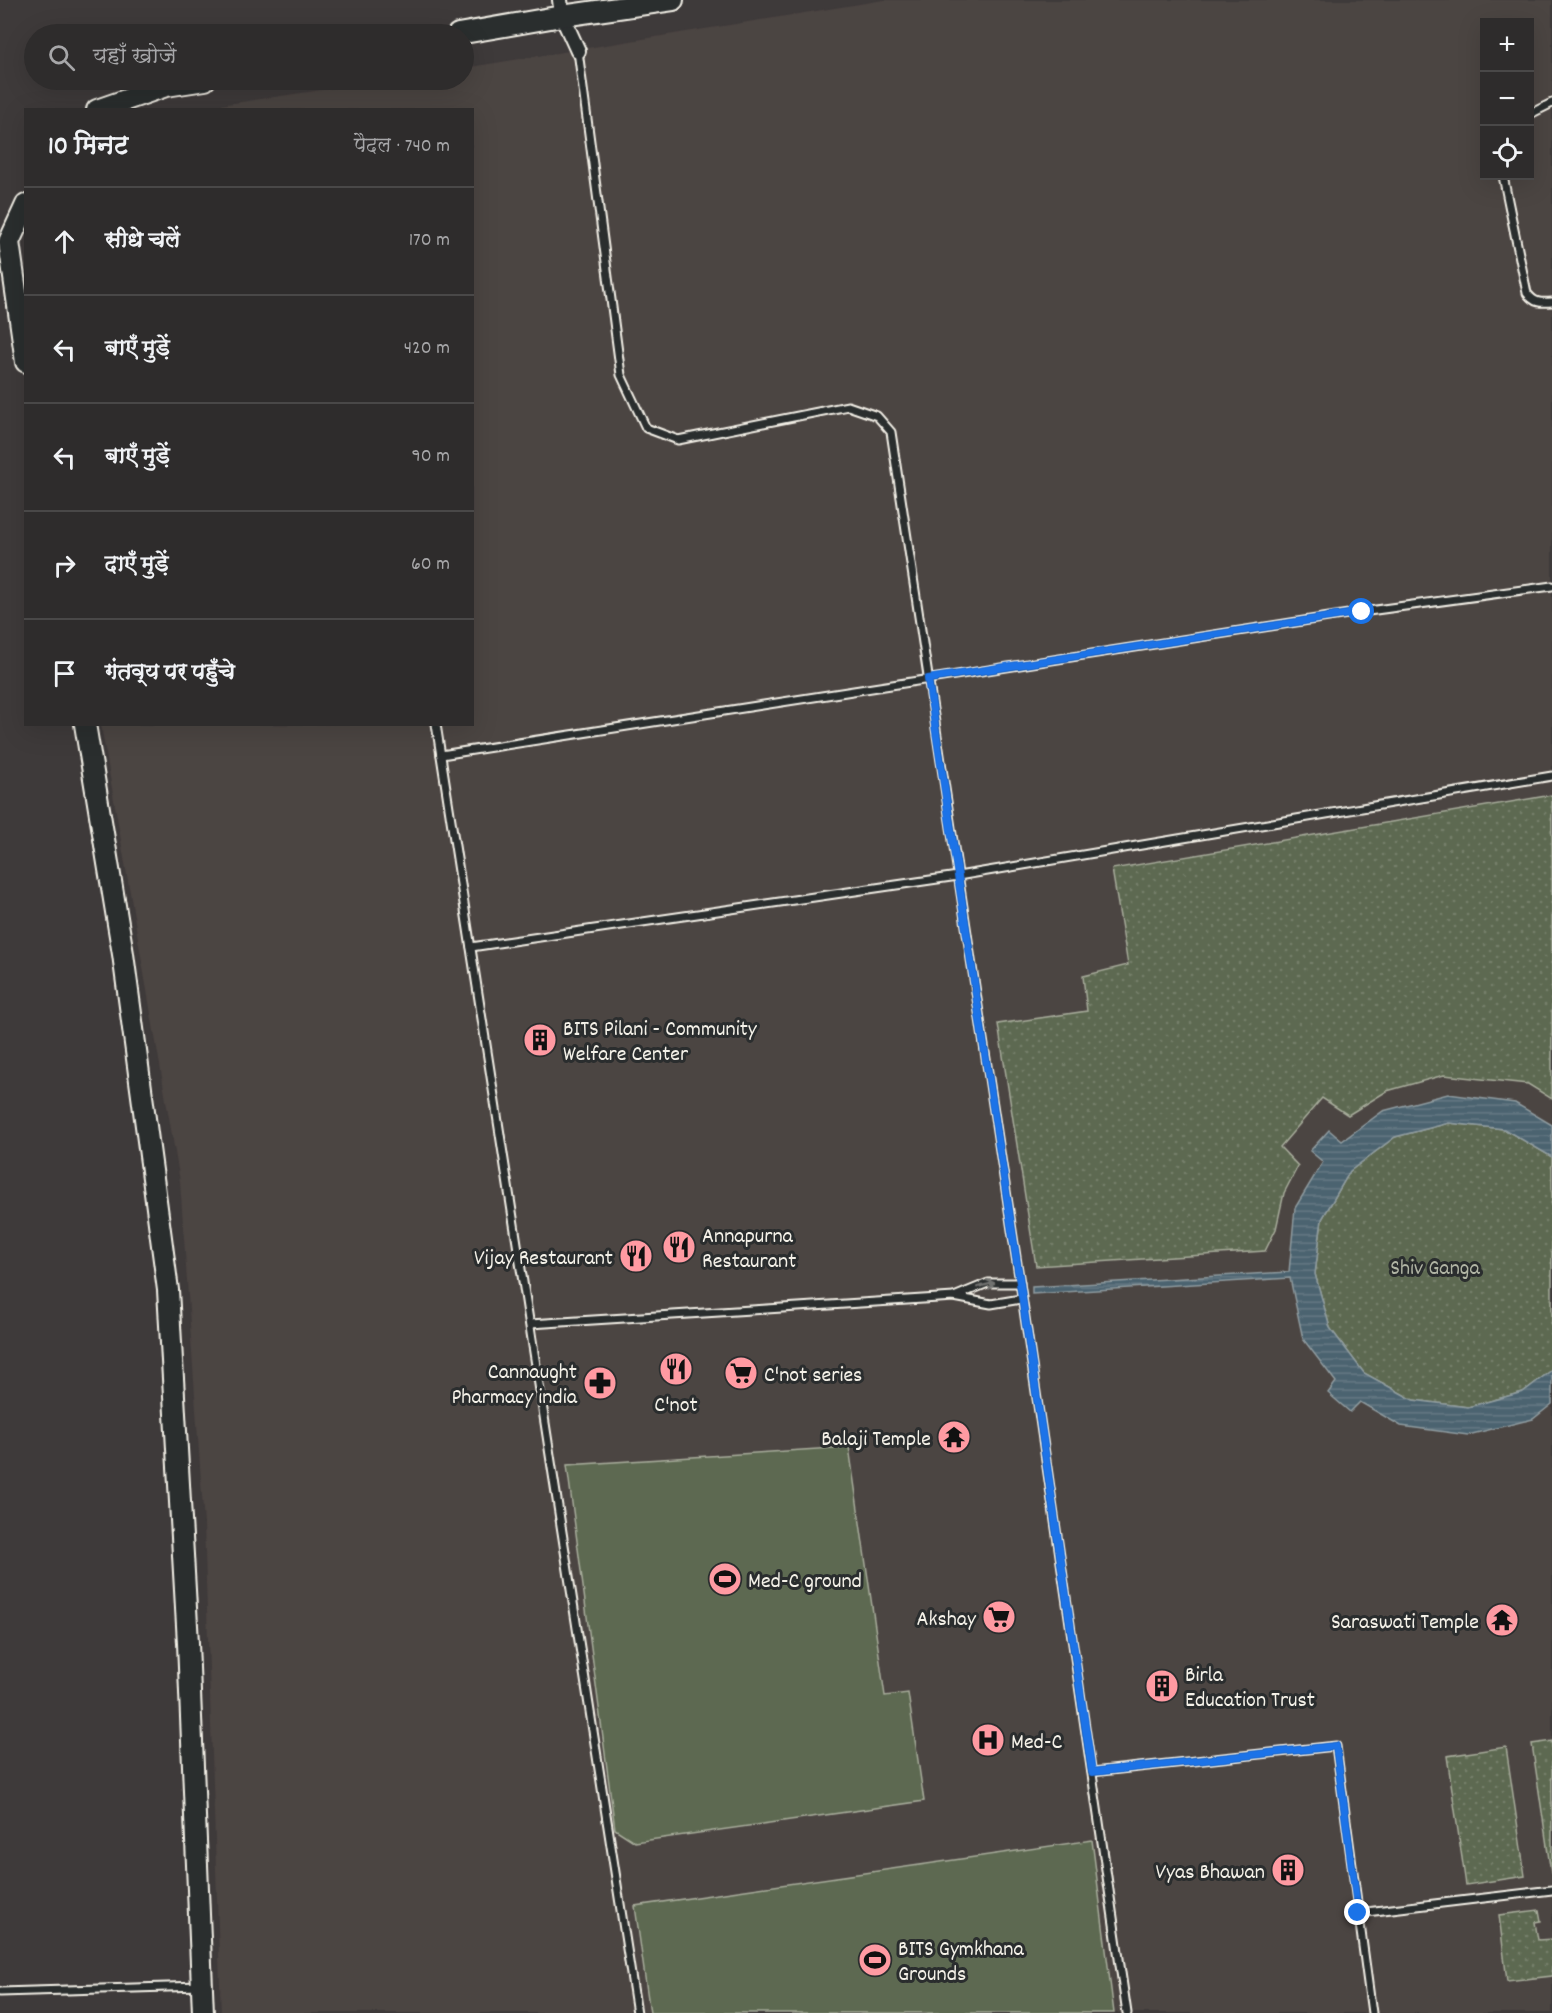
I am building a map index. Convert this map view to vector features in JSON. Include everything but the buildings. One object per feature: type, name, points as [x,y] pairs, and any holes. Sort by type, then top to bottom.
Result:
[{"type":"street","points":[[474,30],[561,8],[673,0]]},
{"type":"street","points":[[561,8],[578,51]]},
{"type":"street","points":[[103,108],[154,90]]},
{"type":"street","points":[[24,209],[9,242],[16,308],[24,351]]},
{"type":"street","points":[[85,726],[123,954],[168,1290],[188,1655],[203,2013]]},
{"type":"lane","points":[[578,51],[621,375],[646,428],[678,440],[848,406],[877,416],[891,432],[1020,1283],[1127,2013]]},
{"type":"lane","points":[[1534,112],[1552,103]]},
{"type":"lane","points":[[1504,180],[1527,293],[1532,300],[1541,303],[1552,302]]},
{"type":"lane","points":[[441,755],[1362,612],[1552,586]]},
{"type":"lane","points":[[436,726],[637,2013]]},
{"type":"lane","points":[[471,947],[958,876],[1552,776]]},
{"type":"lane","points":[[954,1296],[988,1283],[1020,1283]]},
{"type":"lane","points":[[530,1324],[954,1296],[991,1304],[1021,1299]]},
{"type":"lane","points":[[1092,1772],[1336,1746],[1371,2013]]},
{"type":"lane","points":[[1358,1913],[1552,1890]]},
{"type":"lane","points":[[0,1992],[202,1986]]},
{"type":"shaded area","points":[[884,0],[1552,0],[1552,2013],[221,2013],[204,1524],[180,1181],[101,726],[474,726],[474,108],[200,108],[321,90],[474,90],[474,66]]},
{"type":"green space","points":[[1552,795],[1552,1099],[1528,1084],[1444,1075],[1387,1091],[1348,1115],[1322,1098],[1280,1147],[1298,1166],[1284,1193],[1276,1229],[1265,1251],[1036,1266],[998,1024],[1087,1011],[1083,976],[1128,965],[1112,869]]},
{"type":"green space","name":"Shiv Ganga","points":[[1449,1123],[1504,1129],[1552,1157],[1552,1370],[1523,1392],[1468,1407],[1413,1400],[1364,1373],[1330,1328],[1315,1274],[1322,1219],[1350,1171],[1395,1137]]},
{"type":"green space","name":"Med-C ground","points":[[849,1447],[885,1696],[908,1693],[924,1801],[635,1842],[615,1829],[567,1465]]},
{"type":"green space","points":[[1552,1741],[1552,1873],[1551,1873],[1532,1744]]},
{"type":"green space","points":[[1506,1747],[1525,1876],[1466,1885],[1447,1756]]},
{"type":"green space","name":"BITS Gymkhana Grounds","points":[[1092,1840],[1114,2013],[650,2013],[635,1906]]},
{"type":"green space","points":[[1539,1910],[1541,1921],[1535,1922],[1538,1940],[1552,1939],[1552,1976],[1507,1981],[1499,1915]]},
{"type":"water","points":[[1448,1094],[1515,1103],[1552,1125],[1552,1157],[1504,1129],[1449,1123],[1395,1137],[1350,1171],[1322,1219],[1315,1274],[1330,1328],[1364,1373],[1413,1400],[1468,1407],[1523,1392],[1552,1370],[1552,1404],[1533,1419],[1468,1435],[1401,1426],[1360,1402],[1350,1412],[1328,1393],[1336,1382],[1303,1339],[1290,1278],[1032,1294],[1032,1287],[1289,1272],[1295,1208],[1323,1162],[1310,1151],[1329,1130],[1342,1141],[1383,1111]]},
{"type":"place","name":"BITS Pilani - Community Welfare Center","points":[[540,1040]]},
{"type":"place","name":"Annapurna Restaurant","points":[[679,1247]]},
{"type":"place","name":"Vijay Restaurant","points":[[636,1256]]},
{"type":"place","name":"C'not","points":[[676,1369]]},
{"type":"place","name":"C'not series","points":[[741,1373]]},
{"type":"place","name":"Cannaught Pharmacy india","points":[[600,1383]]},
{"type":"place","name":"Balaji Temple","points":[[954,1437]]},
{"type":"place","name":"Med-C ground","points":[[725,1579]]},
{"type":"place","name":"Akshay","points":[[999,1617]]},
{"type":"place","name":"Saraswati Temple","points":[[1502,1620]]},
{"type":"place","name":"Birla Education Trust","points":[[1162,1686]]},
{"type":"place","name":"Med-C","points":[[988,1740]]},
{"type":"place","name":"Vyas Bhawan","points":[[1288,1870]]},
{"type":"place","name":"BITS Gymkhana Grounds","points":[[875,1960]]},
{"type":"route","points":[[1358,1913],[1336,1746],[1092,1772],[928,679],[1362,612]]}]
